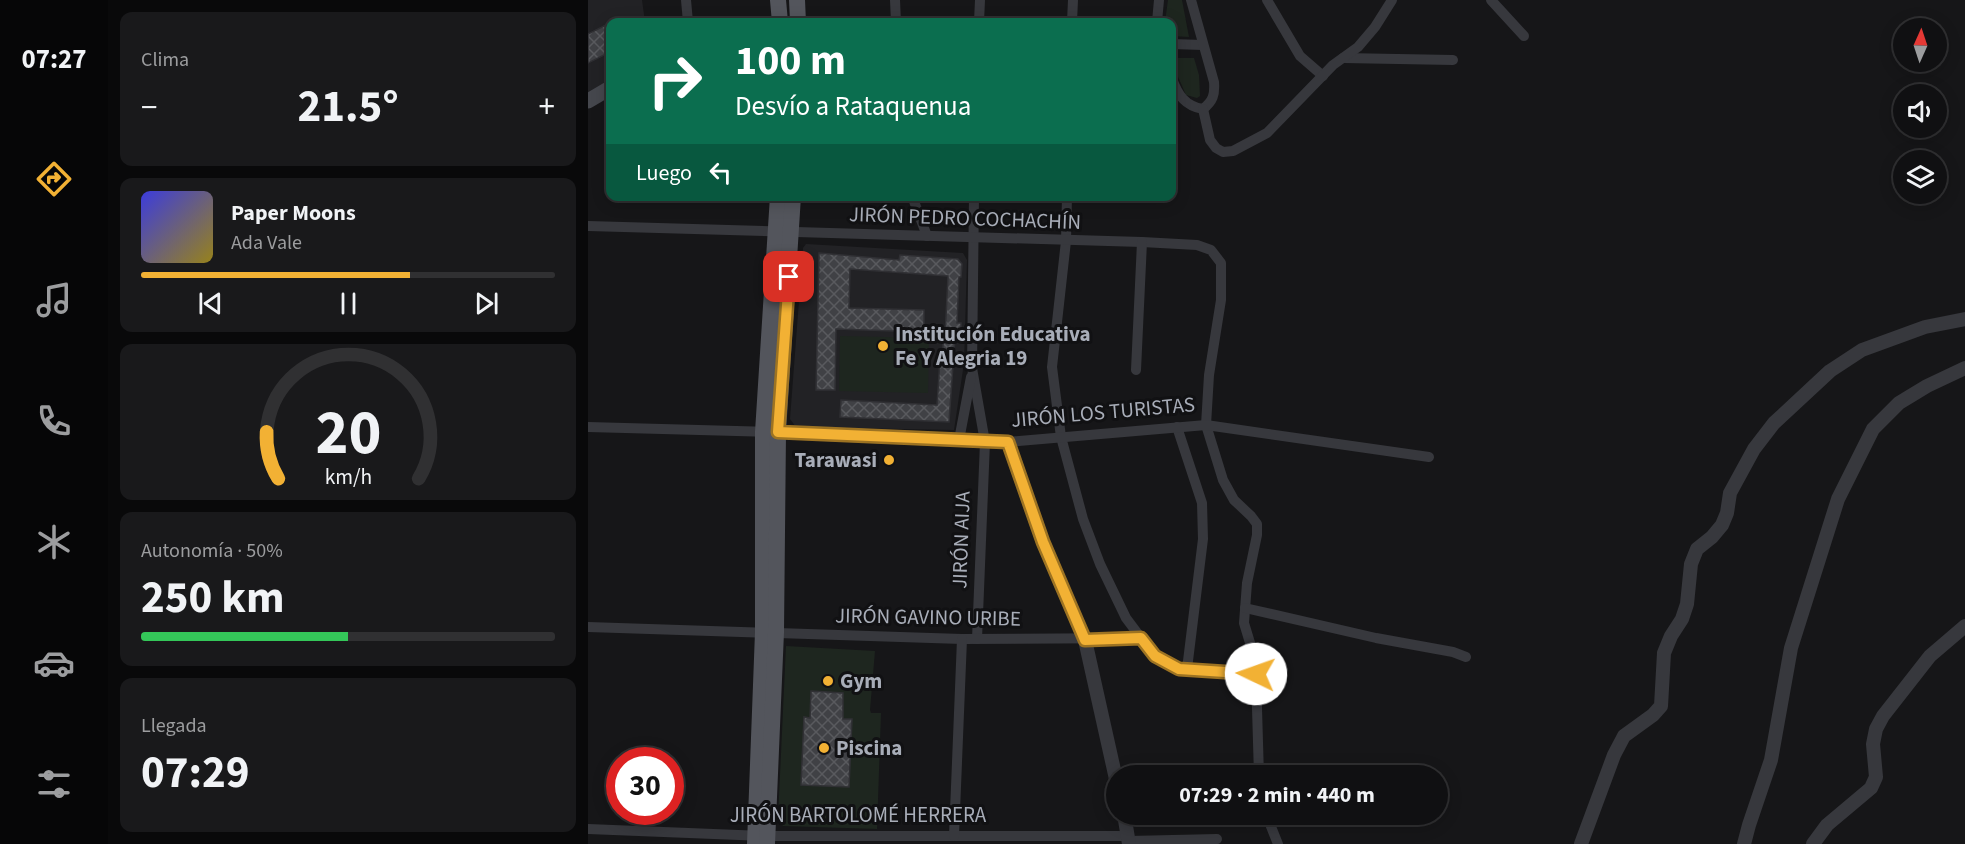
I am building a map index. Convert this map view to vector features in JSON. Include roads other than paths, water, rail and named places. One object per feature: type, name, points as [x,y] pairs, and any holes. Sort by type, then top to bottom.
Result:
[{"type":"main road","points":[[778,0],[780,18]]},
{"type":"main road","points":[[797,0],[798,18]]},
{"type":"main road","points":[[588,101],[606,90]]},
{"type":"main road","points":[[588,111],[606,101]]},
{"type":"main road","points":[[779,201],[784,232]]},
{"type":"main road","points":[[761,840],[769,632],[771,432],[784,232],[792,201]]},
{"type":"street","points":[[686,0],[688,18]]},
{"type":"street","points":[[895,0],[896,18]]},
{"type":"street","points":[[979,18],[980,0]]},
{"type":"street","points":[[1072,18],[1073,0]]},
{"type":"street","points":[[1157,18],[1159,0]]},
{"type":"street","points":[[1191,0],[1215,93],[1211,103],[1197,108]]},
{"type":"street","points":[[1267,0],[1300,56],[1323,76]]},
{"type":"street","points":[[1176,90],[1197,108],[1210,140],[1216,148],[1223,152],[1233,151],[1267,133],[1323,76],[1358,46],[1375,27],[1392,0]]},
{"type":"street","points":[[1491,0],[1524,36]]},
{"type":"street","points":[[1176,44],[1203,45]]},
{"type":"street","points":[[1342,58],[1453,60]]},
{"type":"street","points":[[914,201],[927,236]]},
{"type":"street","points":[[959,440],[972,368],[974,201]]},
{"type":"street","points":[[1066,201],[1066,241],[1052,368],[1061,437],[1083,519],[1100,564],[1126,618],[1155,656],[1179,669],[1256,674]]},
{"type":"street","name":"JIRÓN PEDRO COCHACHÍN","points":[[588,226],[1197,245],[1211,250],[1221,263],[1221,300],[1209,375],[1206,424]]},
{"type":"street","points":[[1136,370],[1142,242]]},
{"type":"street","points":[[1581,844],[1614,755],[1624,736],[1653,715],[1661,706],[1664,652],[1688,604],[1691,564],[1697,549],[1722,525],[1727,513],[1730,493],[1754,449],[1774,423],[1830,371],[1862,350],[1925,327],[1965,319]]},
{"type":"street","name":"JIRÓN AIJA","points":[[972,368],[985,442],[976,639]]},
{"type":"street","points":[[1744,844],[1771,760],[1791,648],[1838,499],[1874,429],[1899,403],[1927,386],[1965,368]]},
{"type":"street","points":[[1206,424],[1223,480],[1234,500],[1257,524],[1257,535],[1247,583],[1244,623],[1254,656],[1256,674],[1259,765]]},
{"type":"street","name":"JIRÓN LOS TURISTAS","points":[[771,432],[1008,442],[1206,424],[1429,457]]},
{"type":"street","points":[[588,427],[771,432]]},
{"type":"street","points":[[1177,427],[1202,503],[1203,539],[1187,669]]},
{"type":"street","points":[[1008,442],[1043,542],[1085,640],[1113,765]]},
{"type":"street","points":[[1245,608],[1376,638],[1453,652],[1466,657]]},
{"type":"street","name":"JIRÓN GAVINO URIBE","points":[[588,627],[962,639],[1141,638]]},
{"type":"street","points":[[1813,844],[1827,825],[1871,788],[1876,777],[1873,744],[1876,729],[1883,716],[1930,656],[1965,627]]},
{"type":"street","points":[[954,836],[962,639]]},
{"type":"street","points":[[1126,825],[1129,840]]},
{"type":"street","points":[[1270,825],[1278,844]]},
{"type":"street","name":"JIRÓN BARTOLOMÉ HERRERA","points":[[588,829],[761,840],[954,836],[1129,840],[1217,839]]},
{"type":"place","name":"Institución Educativa Fe Y Alegria 19","points":[[883,346]]},
{"type":"place","name":"Tarawasi","points":[[889,460]]},
{"type":"place","name":"Gym","points":[[828,681]]},
{"type":"place","name":"Piscina","points":[[824,748]]}]
